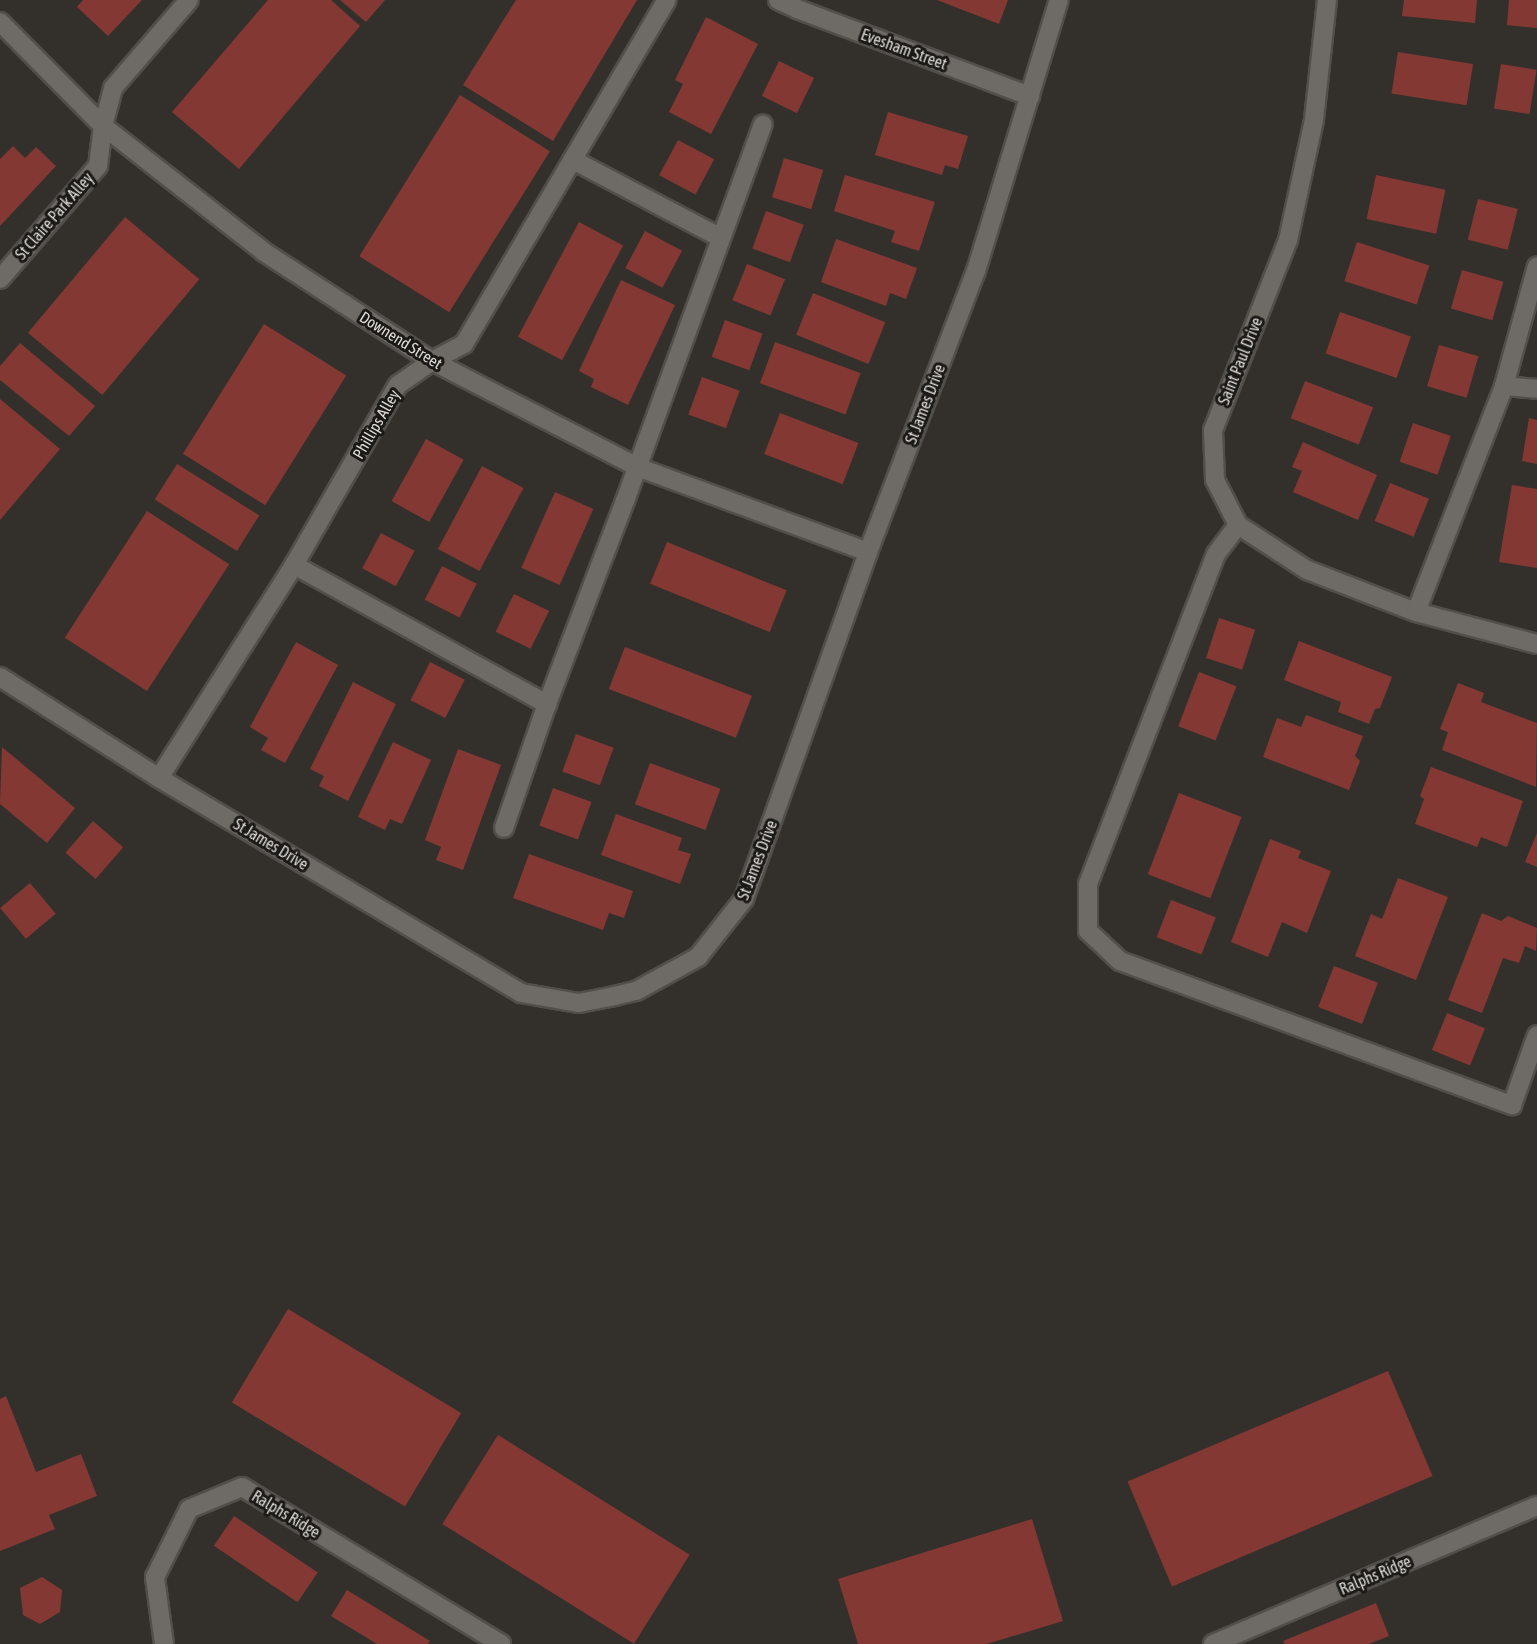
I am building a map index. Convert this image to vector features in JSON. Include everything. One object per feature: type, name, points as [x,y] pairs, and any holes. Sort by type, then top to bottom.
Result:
[{"type":"street","name":"St Claire Park Alley","points":[[0,279],[98,166],[103,126],[112,88],[189,0]]},
{"type":"street","name":"Phillips Alley","points":[[159,778],[294,565],[398,385],[464,344],[667,0]]},
{"type":"street","name":"Evesham Street","points":[[778,0],[798,5],[1030,96]]},
{"type":"street","name":"St James Drive","points":[[0,677],[159,778],[521,993],[579,1003],[636,991],[698,957],[744,899],[868,552],[976,271],[1059,0]]},
{"type":"street","name":"Saint Paul Drive","points":[[1327,0],[1314,120],[1288,240],[1213,429],[1215,480],[1238,525],[1307,570],[1416,612],[1537,644]]},
{"type":"street","name":"Downend Street","points":[[0,22],[103,126],[264,252],[432,362],[638,467],[868,552]]},
{"type":"street","points":[[504,828],[547,704],[638,467],[763,124]]},
{"type":"street","points":[[573,160],[721,238]]},
{"type":"street","points":[[1416,612],[1504,386],[1537,266]]},
{"type":"street","points":[[1504,386],[1537,389]]},
{"type":"street","points":[[1238,525],[1216,554],[1088,884],[1088,931],[1120,962],[1512,1105],[1537,1035]]},
{"type":"street","points":[[294,565],[547,704]]},
{"type":"street","name":"Ralphs Ridge","points":[[164,1644],[155,1577],[189,1509],[242,1488],[501,1644]]},
{"type":"street","name":"Ralphs Ridge","points":[[1213,1644],[1537,1506]]},
{"type":"building","points":[[83,0],[142,0],[108,36],[77,7]]},
{"type":"building","points":[[268,0],[331,0],[360,26],[239,169],[172,112]]},
{"type":"building","points":[[340,0],[385,0],[366,22]]},
{"type":"building","points":[[516,0],[637,0],[553,141],[463,85]]},
{"type":"building","points":[[937,0],[1008,0],[999,24]]},
{"type":"building","points":[[1404,0],[1477,0],[1475,23],[1402,16]]},
{"type":"building","points":[[1509,0],[1537,0],[1537,28],[1507,25]]},
{"type":"building","points":[[706,17],[758,44],[711,134],[669,112],[683,84],[675,80]]},
{"type":"building","points":[[1398,52],[1473,64],[1466,105],[1391,93]]},
{"type":"building","points":[[779,61],[814,78],[797,113],[762,96]]},
{"type":"building","points":[[1501,64],[1537,70],[1530,114],[1494,108]]},
{"type":"building","points":[[460,95],[550,151],[449,312],[359,256]]},
{"type":"building","points":[[888,112],[968,136],[958,169],[945,165],[942,175],[875,155]]},
{"type":"building","points":[[678,140],[714,159],[695,195],[659,175]]},
{"type":"building","points":[[13,146],[25,158],[36,147],[56,166],[0,226],[0,159]]},
{"type":"building","points":[[784,158],[823,170],[811,209],[772,197]]},
{"type":"building","points":[[845,175],[935,202],[919,251],[891,242],[895,231],[834,211]]},
{"type":"building","points":[[1376,175],[1445,190],[1436,234],[1367,219]]},
{"type":"building","points":[[1478,199],[1518,209],[1508,250],[1468,240]]},
{"type":"building","points":[[766,211],[804,225],[790,262],[752,249]]},
{"type":"building","points":[[125,217],[199,279],[102,395],[28,333]]},
{"type":"building","points":[[579,222],[623,245],[562,360],[518,337]]},
{"type":"building","points":[[645,231],[682,251],[662,288],[625,268]]},
{"type":"building","points":[[836,239],[917,268],[906,299],[890,293],[886,306],[821,282]]},
{"type":"building","points":[[1357,242],[1429,265],[1417,304],[1344,281]]},
{"type":"building","points":[[747,264],[785,279],[770,316],[732,300]]},
{"type":"building","points":[[1462,270],[1503,282],[1492,320],[1451,308]]},
{"type":"building","points":[[621,280],[675,305],[628,405],[591,387],[594,379],[579,371]]},
{"type":"building","points":[[813,293],[885,322],[868,364],[796,335]]},
{"type":"building","points":[[1340,312],[1411,336],[1397,378],[1326,354]]},
{"type":"building","points":[[725,320],[763,334],[749,370],[712,357]]},
{"type":"building","points":[[264,324],[346,375],[265,505],[183,454]]},
{"type":"building","points":[[775,342],[861,373],[845,414],[760,383]]},
{"type":"building","points":[[20,343],[95,406],[69,436],[0,380],[0,366]]},
{"type":"building","points":[[1439,345],[1478,356],[1467,398],[1427,386]]},
{"type":"building","points":[[702,377],[740,391],[726,428],[688,415]]},
{"type":"building","points":[[1305,381],[1373,407],[1359,445],[1291,418]]},
{"type":"building","points":[[0,399],[60,449],[0,520]]},
{"type":"building","points":[[780,413],[858,443],[843,484],[764,454]]},
{"type":"building","points":[[1529,418],[1537,420],[1537,464],[1522,461]]},
{"type":"building","points":[[1413,423],[1451,436],[1437,475],[1400,462]]},
{"type":"building","points":[[426,439],[464,460],[429,522],[392,501]]},
{"type":"building","points":[[1303,442],[1377,475],[1358,520],[1293,492],[1302,471],[1292,467]]},
{"type":"building","points":[[177,464],[259,515],[237,551],[155,500]]},
{"type":"building","points":[[482,466],[523,488],[479,571],[438,549]]},
{"type":"building","points":[[1390,483],[1429,499],[1414,537],[1375,521]]},
{"type":"building","points":[[1512,485],[1537,489],[1537,568],[1499,562]]},
{"type":"building","points":[[555,492],[593,509],[560,585],[521,568]]},
{"type":"building","points":[[147,511],[229,564],[147,691],[65,638]]},
{"type":"building","points":[[381,533],[415,551],[396,586],[362,568]]},
{"type":"building","points":[[667,542],[787,590],[770,632],[650,584]]},
{"type":"building","points":[[442,566],[477,584],[459,618],[425,600]]},
{"type":"building","points":[[514,594],[549,611],[531,649],[496,632]]},
{"type":"building","points":[[1219,618],[1255,630],[1242,670],[1206,658]]},
{"type":"building","points":[[1299,641],[1392,677],[1380,708],[1375,709],[1369,724],[1338,712],[1341,702],[1284,680]]},
{"type":"building","points":[[296,642],[338,665],[285,763],[261,750],[268,738],[250,727]]},
{"type":"building","points":[[625,647],[752,696],[736,738],[609,689]]},
{"type":"building","points":[[430,662],[465,680],[445,718],[410,700]]},
{"type":"building","points":[[1199,672],[1236,686],[1216,740],[1178,726]]},
{"type":"building","points":[[353,682],[396,704],[348,801],[319,786],[324,776],[310,769]]},
{"type":"building","points":[[1458,683],[1484,693],[1481,702],[1537,723],[1536,787],[1442,750],[1448,732],[1440,729]]},
{"type":"building","points":[[1306,715],[1363,736],[1355,756],[1360,761],[1349,790],[1263,757],[1277,718],[1301,727]]},
{"type":"building","points":[[576,734],[614,748],[600,785],[562,772]]},
{"type":"building","points":[[393,742],[431,760],[402,824],[390,819],[385,830],[358,817]]},
{"type":"building","points":[[2,747],[75,808],[47,843],[0,804]]},
{"type":"building","points":[[458,749],[501,765],[463,870],[436,860],[441,847],[425,840]]},
{"type":"building","points":[[650,763],[720,789],[705,830],[635,804]]},
{"type":"building","points":[[1431,767],[1523,801],[1507,847],[1481,837],[1477,847],[1415,824],[1424,799],[1420,796]]},
{"type":"building","points":[[553,788],[592,802],[578,840],[539,826]]},
{"type":"building","points":[[1179,793],[1242,817],[1210,898],[1148,874]]},
{"type":"building","points":[[616,814],[682,838],[678,850],[691,854],[680,884],[601,855]]},
{"type":"building","points":[[93,821],[123,847],[96,879],[65,853]]},
{"type":"building","points":[[1537,833],[1537,867],[1525,862]]},
{"type":"building","points":[[1270,839],[1301,851],[1298,858],[1331,871],[1307,933],[1282,922],[1268,957],[1231,942]]},
{"type":"building","points":[[529,854],[633,891],[624,918],[609,913],[603,930],[513,898]]},
{"type":"building","points":[[1398,878],[1448,897],[1416,980],[1355,956],[1371,914],[1382,919]]},
{"type":"building","points":[[30,883],[56,914],[26,939],[0,908]]},
{"type":"building","points":[[1171,900],[1216,917],[1201,955],[1157,937]]},
{"type":"building","points":[[1482,913],[1501,921],[1508,916],[1537,928],[1536,951],[1525,946],[1519,963],[1503,958],[1482,1013],[1448,1000]]},
{"type":"building","points":[[1334,966],[1378,983],[1362,1024],[1318,1007]]},
{"type":"building","points":[[1447,1013],[1485,1028],[1470,1065],[1432,1050]]},
{"type":"building","points":[[288,1309],[461,1413],[405,1506],[232,1402]]},
{"type":"building","points":[[1388,1371],[1433,1476],[1172,1587],[1127,1482]]},
{"type":"building","points":[[6,1396],[36,1472],[81,1454],[97,1496],[49,1515],[55,1529],[0,1551],[0,1399]]},
{"type":"building","points":[[498,1435],[690,1555],[634,1644],[442,1524]]},
{"type":"building","points":[[234,1516],[318,1572],[298,1602],[214,1546]]},
{"type":"building","points":[[1032,1519],[1063,1621],[987,1644],[858,1644],[838,1579]]},
{"type":"building","points":[[42,1577],[62,1590],[60,1612],[40,1624],[23,1615],[20,1588]]},
{"type":"building","points":[[347,1590],[430,1641],[428,1644],[377,1644],[331,1616]]},
{"type":"building","points":[[1376,1603],[1389,1636],[1369,1644],[1285,1644],[1283,1641]]}]
